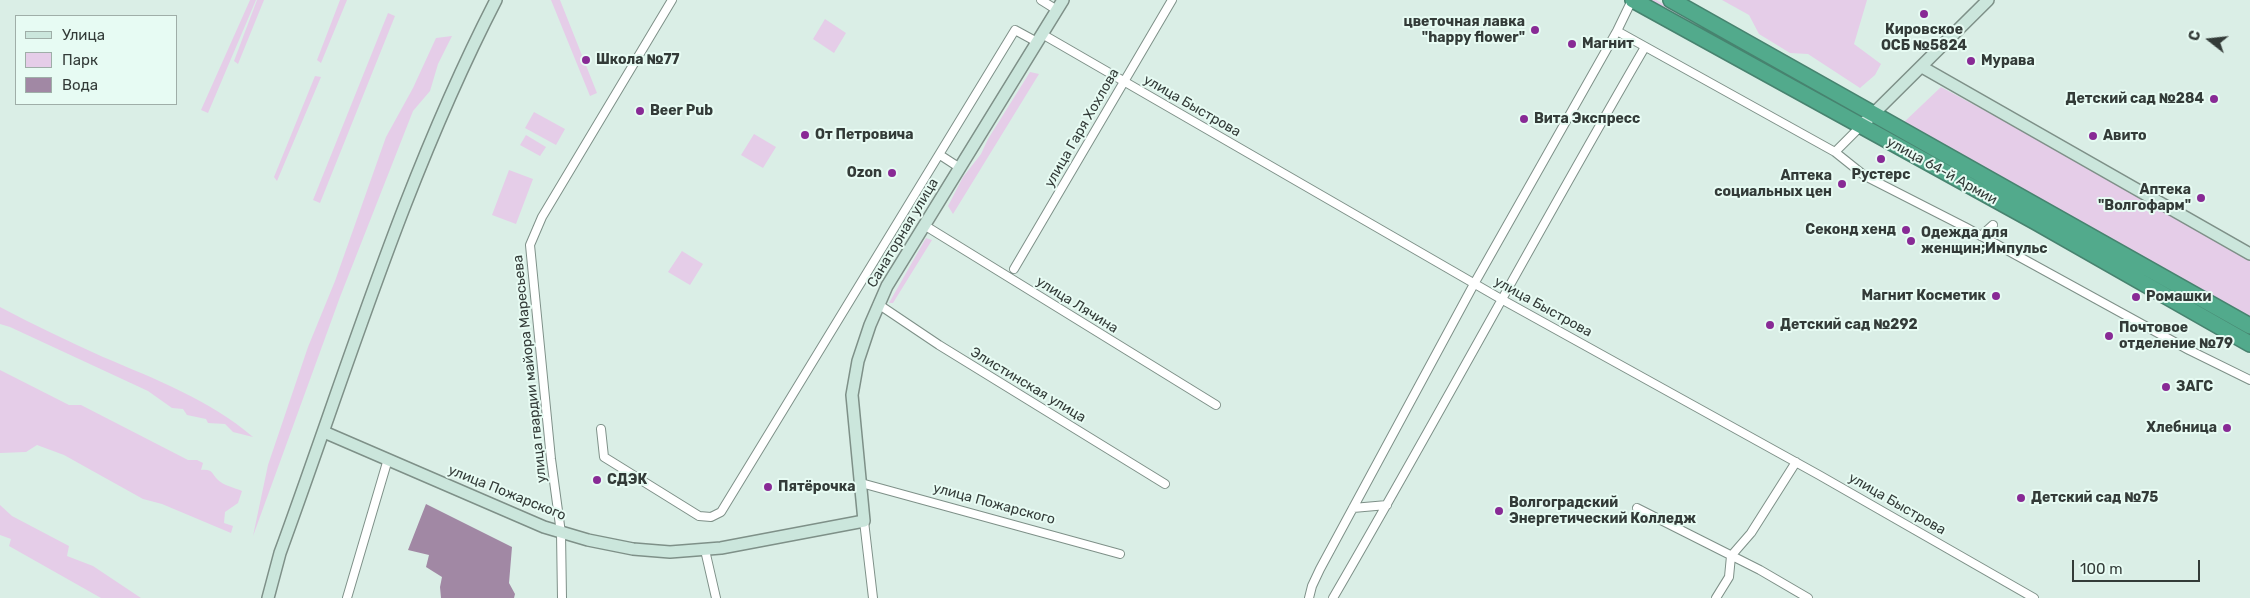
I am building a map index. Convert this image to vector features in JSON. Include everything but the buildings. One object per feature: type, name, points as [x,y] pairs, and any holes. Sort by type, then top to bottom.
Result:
[{"type":"highway","name":"улица 64-й Армии","points":[[1632,0],[2036,222],[2250,344]]},
{"type":"highway","name":"улица 64-й Армии","points":[[1671,0],[2250,326]]},
{"type":"street","points":[[268,598],[280,553],[398,221],[456,82],[496,0]]},
{"type":"street","name":"улица гвардии майора Маресьева","points":[[562,598],[560,533],[530,245],[542,216],[672,0]]},
{"type":"street","points":[[1041,0],[1060,5]]},
{"type":"street","name":"улица Гаря Хохлова","points":[[1014,269],[1172,0]]},
{"type":"street","points":[[1309,598],[1320,569],[1474,284],[1632,0]]},
{"type":"street","points":[[1835,152],[1988,0]]},
{"type":"street","name":"Санаторная улица","points":[[873,598],[852,395],[858,361],[878,304],[887,286],[1060,5]]},
{"type":"street","name":"улица Быстрова","points":[[940,155],[1015,30],[1039,38],[1124,81],[1474,284],[1796,462],[2034,598]]},
{"type":"street","points":[[1617,30],[1835,152],[1865,176],[1981,236],[2189,350],[2250,380]]},
{"type":"street","points":[[1333,598],[1645,47]]},
{"type":"street","points":[[1922,67],[2250,254]]},
{"type":"street","points":[[601,429],[604,457],[699,516],[716,516],[940,155],[960,168]]},
{"type":"street","name":"улица Лячина","points":[[924,225],[1216,405]]},
{"type":"street","points":[[1981,236],[1993,225]]},
{"type":"street","name":"Элистинская улица","points":[[878,304],[939,345],[1166,484]]},
{"type":"street","name":"улица Пожарского","points":[[324,432],[560,533],[633,549],[670,552],[705,550],[785,537],[864,521]]},
{"type":"street","points":[[347,598],[388,459]]},
{"type":"street","points":[[1716,598],[1729,577],[1732,556],[1751,533],[1796,462]]},
{"type":"street","name":"улица Пожарского","points":[[861,483],[1120,554]]},
{"type":"street","points":[[1353,508],[1387,505]]},
{"type":"street","points":[[1637,508],[1732,556],[1808,598]]},
{"type":"street","points":[[705,550],[716,598]]},
{"type":"green space","points":[[250,0],[256,0],[208,113],[201,110]]},
{"type":"green space","points":[[257,0],[264,0],[238,64],[234,61]]},
{"type":"green space","points":[[340,0],[347,0],[321,63],[317,60]]},
{"type":"green space","points":[[551,0],[560,0],[597,93],[590,96]]},
{"type":"green space","points":[[1644,0],[1656,0],[1856,112],[1858,116]]},
{"type":"green space","points":[[1722,0],[1867,0],[1854,44],[1881,64],[1875,75],[1860,88],[1808,54],[1790,53],[1759,34],[1749,15]]},
{"type":"green space","points":[[388,13],[395,16],[320,203],[313,200]]},
{"type":"green space","points":[[825,19],[846,33],[834,53],[813,39]]},
{"type":"green space","points":[[452,36],[438,64],[430,91],[413,111],[340,297],[253,536],[268,465],[308,347],[335,281],[386,137],[413,88],[436,38]]},
{"type":"green space","points":[[1030,72],[1039,74],[953,214],[948,206],[963,177],[981,154],[988,139]]},
{"type":"green space","points":[[315,76],[321,77],[277,181],[274,177]]},
{"type":"green space","points":[[1941,87],[2250,260],[2250,319],[1902,124]]},
{"type":"green space","points":[[534,112],[565,129],[556,145],[525,128]]},
{"type":"green space","points":[[754,134],[776,147],[763,168],[741,155]]},
{"type":"green space","points":[[526,135],[546,147],[540,156],[520,145]]},
{"type":"green space","points":[[509,170],[533,179],[516,224],[492,215]]},
{"type":"green space","points":[[926,238],[932,240],[893,303],[889,303]]},
{"type":"green space","points":[[682,251],[703,264],[690,285],[668,272]]},
{"type":"green space","points":[[0,307],[38,327],[181,391],[219,412],[253,437],[233,432],[225,424],[208,423],[206,419],[187,415],[183,409],[172,408],[148,391],[0,324]]},
{"type":"green space","points":[[0,370],[69,405],[81,405],[188,460],[197,460],[203,463],[201,470],[210,471],[220,482],[242,491],[238,503],[225,512],[224,523],[233,526],[231,533],[162,504],[143,499],[64,455],[37,445],[26,452],[0,453]]},
{"type":"green space","points":[[0,505],[12,516],[69,546],[67,556],[93,566],[141,598],[101,598],[9,546],[11,539],[0,535]]},
{"type":"water","points":[[426,504],[512,547],[509,583],[515,594],[514,598],[441,598],[440,587],[442,577],[426,567],[429,555],[408,550]]},
{"type":"place","name":"Кировское ОСБ №5824","points":[[1924,14]]},
{"type":"place","name":"цветочная лавка \"happy flower\"","points":[[1535,30]]},
{"type":"place","name":"Магнит","points":[[1572,44]]},
{"type":"place","name":"Школа №77","points":[[586,60]]},
{"type":"place","name":"Мурава","points":[[1971,61]]},
{"type":"place","name":"Детский сад №284","points":[[2214,99]]},
{"type":"place","name":"Beer Pub","points":[[640,111]]},
{"type":"place","name":"Вита Экспресс","points":[[1524,119]]},
{"type":"place","name":"От Петровича","points":[[805,135]]},
{"type":"place","name":"Авито","points":[[2093,136]]},
{"type":"place","name":"Рустерс","points":[[1881,159]]},
{"type":"place","name":"Ozon","points":[[892,173]]},
{"type":"place","name":"Аптека социальных цен","points":[[1842,184]]},
{"type":"place","name":"Аптека \"Волгофарм\"","points":[[2201,198]]},
{"type":"place","name":"Секонд хенд","points":[[1906,230]]},
{"type":"place","name":"Одежда для женщин;Импульс","points":[[1911,241]]},
{"type":"place","name":"Магнит Косметик","points":[[1996,296]]},
{"type":"place","name":"Ромашки","points":[[2136,297]]},
{"type":"place","name":"Детский сад №292","points":[[1770,325]]},
{"type":"place","name":"Почтовое отделение №79","points":[[2109,336]]},
{"type":"place","name":"ЗАГС","points":[[2166,387]]},
{"type":"place","name":"Хлебница","points":[[2227,428]]},
{"type":"place","name":"СДЭК","points":[[597,480]]},
{"type":"place","name":"Пятёрочка","points":[[768,487]]},
{"type":"place","name":"Детский сад №75","points":[[2021,498]]},
{"type":"place","name":"Волгоградский Энергетический Колледж","points":[[1499,511]]}]
